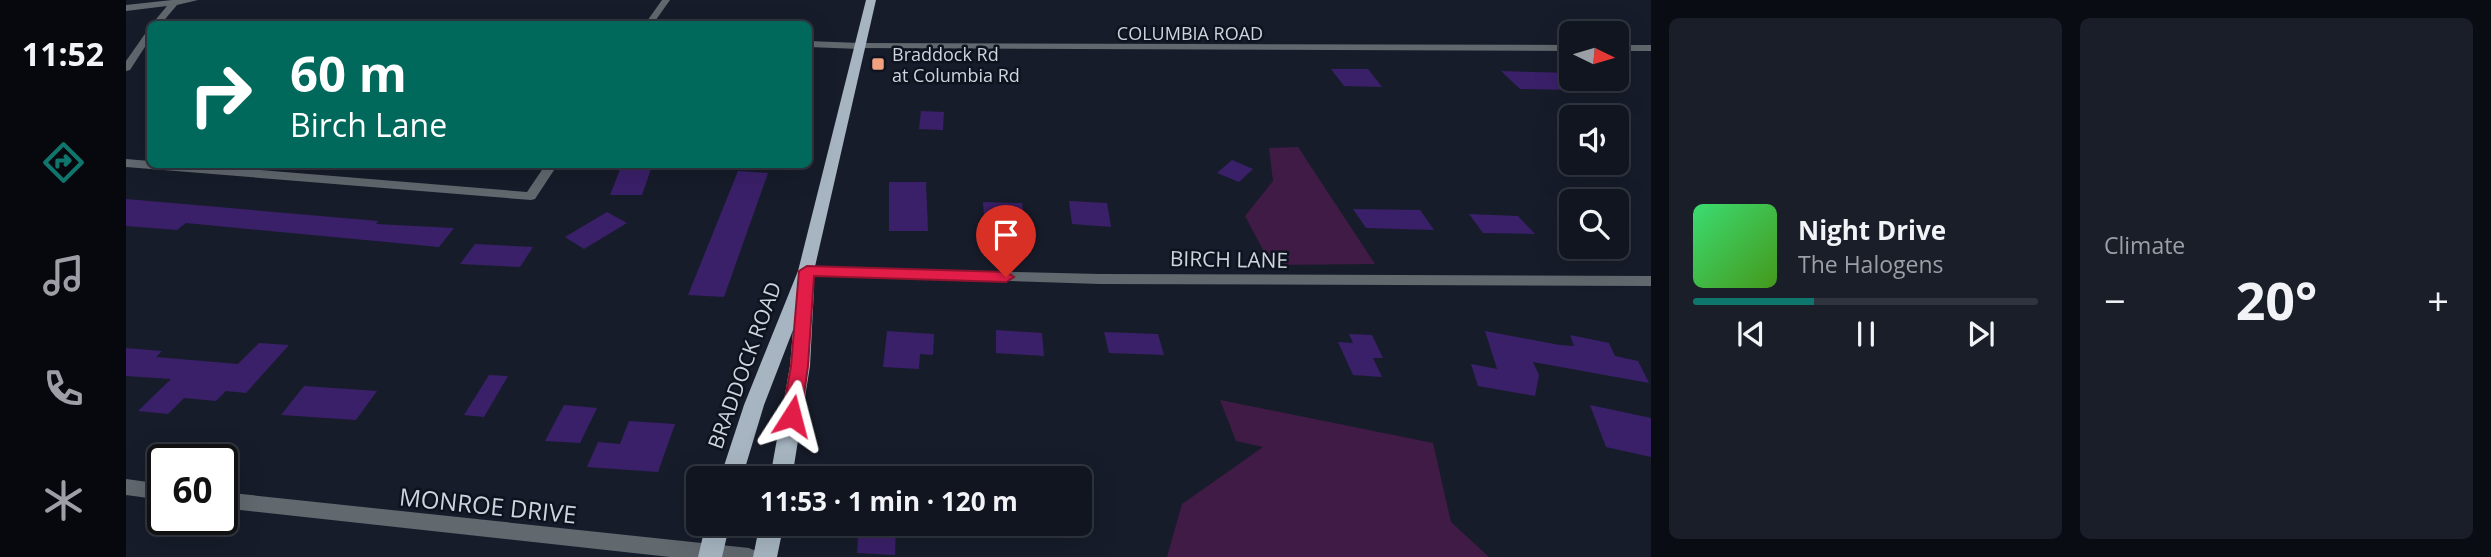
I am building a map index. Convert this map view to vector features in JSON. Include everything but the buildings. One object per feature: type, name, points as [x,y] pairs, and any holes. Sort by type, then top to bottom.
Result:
[{"type":"main road","name":"BRADDOCK ROAD","points":[[735,466],[754,405],[807,271],[871,0]]},
{"type":"main road","name":"BRADDOCK ROAD","points":[[783,466],[800,366],[807,271]]},
{"type":"main road","points":[[710,555],[715,536]]},
{"type":"main road","points":[[765,557],[769,536]]},
{"type":"street","points":[[126,8],[194,0]]},
{"type":"street","points":[[651,21],[666,0]]},
{"type":"street","points":[[159,21],[174,3]]},
{"type":"street","points":[[126,68],[147,37]]},
{"type":"street","name":"COLUMBIA ROAD","points":[[812,44],[1559,48]]},
{"type":"street","points":[[1629,48],[1651,48]]},
{"type":"street","points":[[126,163],[147,165]]},
{"type":"street","points":[[187,168],[531,196],[549,168]]},
{"type":"street","name":"BIRCH LANE","points":[[807,271],[1113,279],[1651,281]]},
{"type":"street","points":[[126,486],[147,489]]},
{"type":"street","name":"MONROE DRIVE","points":[[238,502],[710,555],[749,557]]},
{"type":"shaded area","points":[[1298,147],[1375,264],[1271,265],[1245,216],[1273,181],[1269,148]]},
{"type":"shaded area","points":[[1220,400],[1433,443],[1451,522],[1489,557],[1167,557],[1182,504],[1263,447],[1236,441]]},
{"type":"place","name":"Braddock Rd at Columbia Rd","points":[[878,64]]},
{"type":"route","points":[[792,416],[800,366],[807,271],[1006,277]]}]
